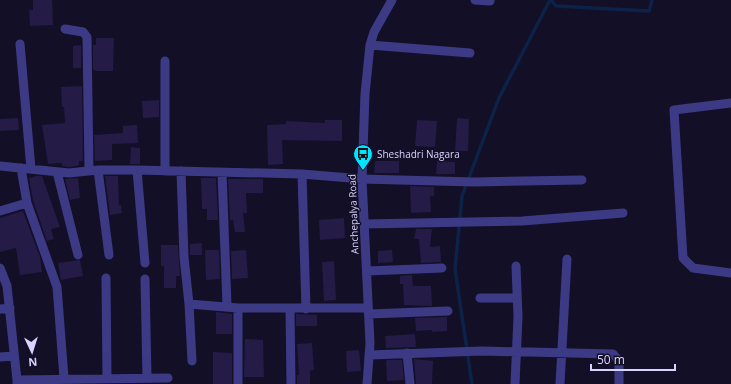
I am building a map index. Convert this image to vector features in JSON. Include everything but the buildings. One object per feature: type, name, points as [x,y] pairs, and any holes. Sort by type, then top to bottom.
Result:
[{"type":"street","name":"Anchepalya Road","points":[[367,384],[369,355],[368,311],[362,179],[365,94],[370,45],[374,32],[392,0]]},
{"type":"street","points":[[475,0],[490,1]]},
{"type":"street","points":[[65,30],[83,32],[87,37],[94,171],[109,255]]},
{"type":"street","points":[[20,44],[31,169]]},
{"type":"street","points":[[370,45],[470,53]]},
{"type":"street","points":[[165,61],[165,171]]},
{"type":"street","points":[[731,103],[674,110],[683,258],[693,268],[731,274]]},
{"type":"street","points":[[0,166],[69,173],[137,170],[302,174],[362,179],[474,182],[582,180]]},
{"type":"street","points":[[21,168],[27,203],[58,287],[64,378]]},
{"type":"street","points":[[137,170],[145,263]]},
{"type":"street","points":[[181,171],[184,257],[189,304],[192,361]]},
{"type":"street","points":[[57,172],[78,255]]},
{"type":"street","points":[[222,173],[227,305]]},
{"type":"street","points":[[302,174],[306,309]]},
{"type":"street","points":[[0,211],[27,203]]},
{"type":"street","points":[[364,224],[522,221],[624,213]]},
{"type":"street","points":[[560,384],[567,259]]},
{"type":"street","points":[[515,384],[517,298],[516,266]]},
{"type":"street","points":[[0,268],[7,286],[17,382],[64,378],[168,378]]},
{"type":"street","points":[[367,271],[442,268]]},
{"type":"street","points":[[106,278],[107,378]]},
{"type":"street","points":[[145,279],[147,378]]},
{"type":"street","points":[[480,298],[517,298]]},
{"type":"street","points":[[189,304],[227,305],[238,308],[448,311]]},
{"type":"street","points":[[0,309],[10,308]]},
{"type":"street","points":[[238,308],[238,384]]},
{"type":"street","points":[[290,308],[291,384]]},
{"type":"street","points":[[369,355],[482,351],[613,354],[619,361],[619,384]]},
{"type":"street","points":[[407,353],[410,384]]},
{"type":"street","points":[[0,357],[14,356]]},
{"type":"waterway","points":[[472,384],[455,269],[462,196],[499,98],[550,0]]},
{"type":"waterway","points":[[551,0],[556,6],[649,11],[652,0]]},
{"type":"place","name":"Sheshadri Nagara","points":[[363,171]]}]
